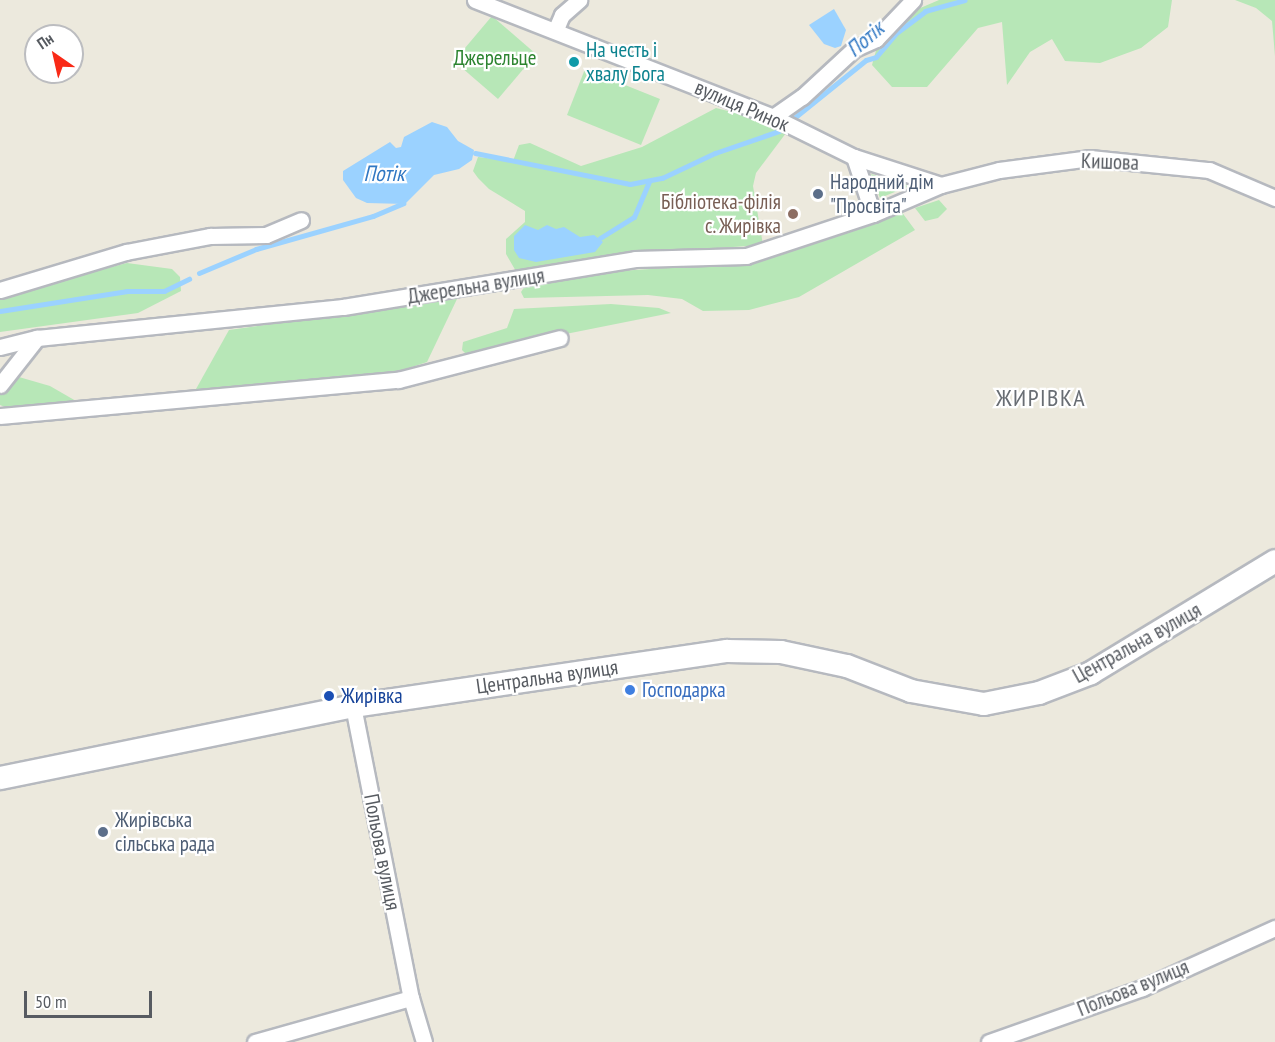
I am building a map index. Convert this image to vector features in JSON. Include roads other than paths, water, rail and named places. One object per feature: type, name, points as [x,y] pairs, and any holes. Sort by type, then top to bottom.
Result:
[{"type":"street","name":"вулиця Ринок","points":[[475,0],[556,29],[772,117],[854,157],[942,184]]},
{"type":"street","points":[[556,29],[562,15],[579,0]]},
{"type":"street","points":[[772,117],[802,97],[854,49],[876,39],[914,0]]},
{"type":"street","points":[[854,157],[873,214]]},
{"type":"street","name":"Кишова","points":[[942,184],[999,170],[1090,158],[1209,170],[1275,198]]},
{"type":"street","name":"Джерельна вулиця","points":[[0,347],[37,338],[343,306],[635,259],[746,256],[873,214],[942,184]]},
{"type":"street","points":[[0,290],[126,252],[180,245],[210,236],[266,235],[301,220]]},
{"type":"street","points":[[0,385],[37,338]]},
{"type":"street","points":[[0,416],[398,381],[560,338]]},
{"type":"street","name":"Центральна вулиця","points":[[0,778],[353,706],[727,651],[781,652],[847,666],[911,691],[984,704],[1040,693],[1091,673],[1275,561]]},
{"type":"street","name":"Польова вулиця","points":[[353,706],[411,998],[424,1042]]},
{"type":"street","name":"Польова вулиця","points":[[989,1042],[1142,988],[1275,928]]},
{"type":"street","points":[[255,1042],[411,998]]},
{"type":"water","points":[[834,9],[846,30],[841,46],[835,48],[824,44],[809,25]]},
{"type":"water","name":"Потік","points":[[432,122],[447,127],[458,141],[474,150],[472,160],[459,169],[434,175],[405,204],[367,203],[356,198],[343,180],[343,171],[390,142],[396,148],[401,147],[404,137]]},
{"type":"water","points":[[525,225],[538,230],[547,225],[556,229],[564,227],[580,237],[594,235],[603,242],[595,252],[536,262],[519,258],[514,250],[514,236]]},
{"type":"waterway","name":"Потік","points":[[794,118],[866,60],[876,57],[895,34],[925,11],[965,0]]},
{"type":"waterway","name":"Потік","points":[[475,153],[630,184],[662,178],[715,153],[779,131]]},
{"type":"waterway","points":[[600,238],[634,217],[649,182]]},
{"type":"waterway","points":[[199,273],[256,249],[373,216],[403,203]]},
{"type":"waterway","points":[[0,311],[127,291],[164,291],[189,279]]},
{"type":"place","name":"На честь і хвалу Бога","points":[[574,62]]},
{"type":"place","name":"Народний дім \"Просвіта\"","points":[[818,194]]},
{"type":"place","name":"Бібліотека-філія с. Жирівка","points":[[793,214]]},
{"type":"place","name":"Господарка","points":[[630,690]]},
{"type":"place","name":"Жирівка","points":[[329,696]]},
{"type":"place","name":"Жирівська сільська рада","points":[[103,832]]},
{"type":"district","name":"ЖИРІВКА","points":[[1041,398]]},
{"type":"park label","name":"Джерельце","points":[[495,58]]}]
